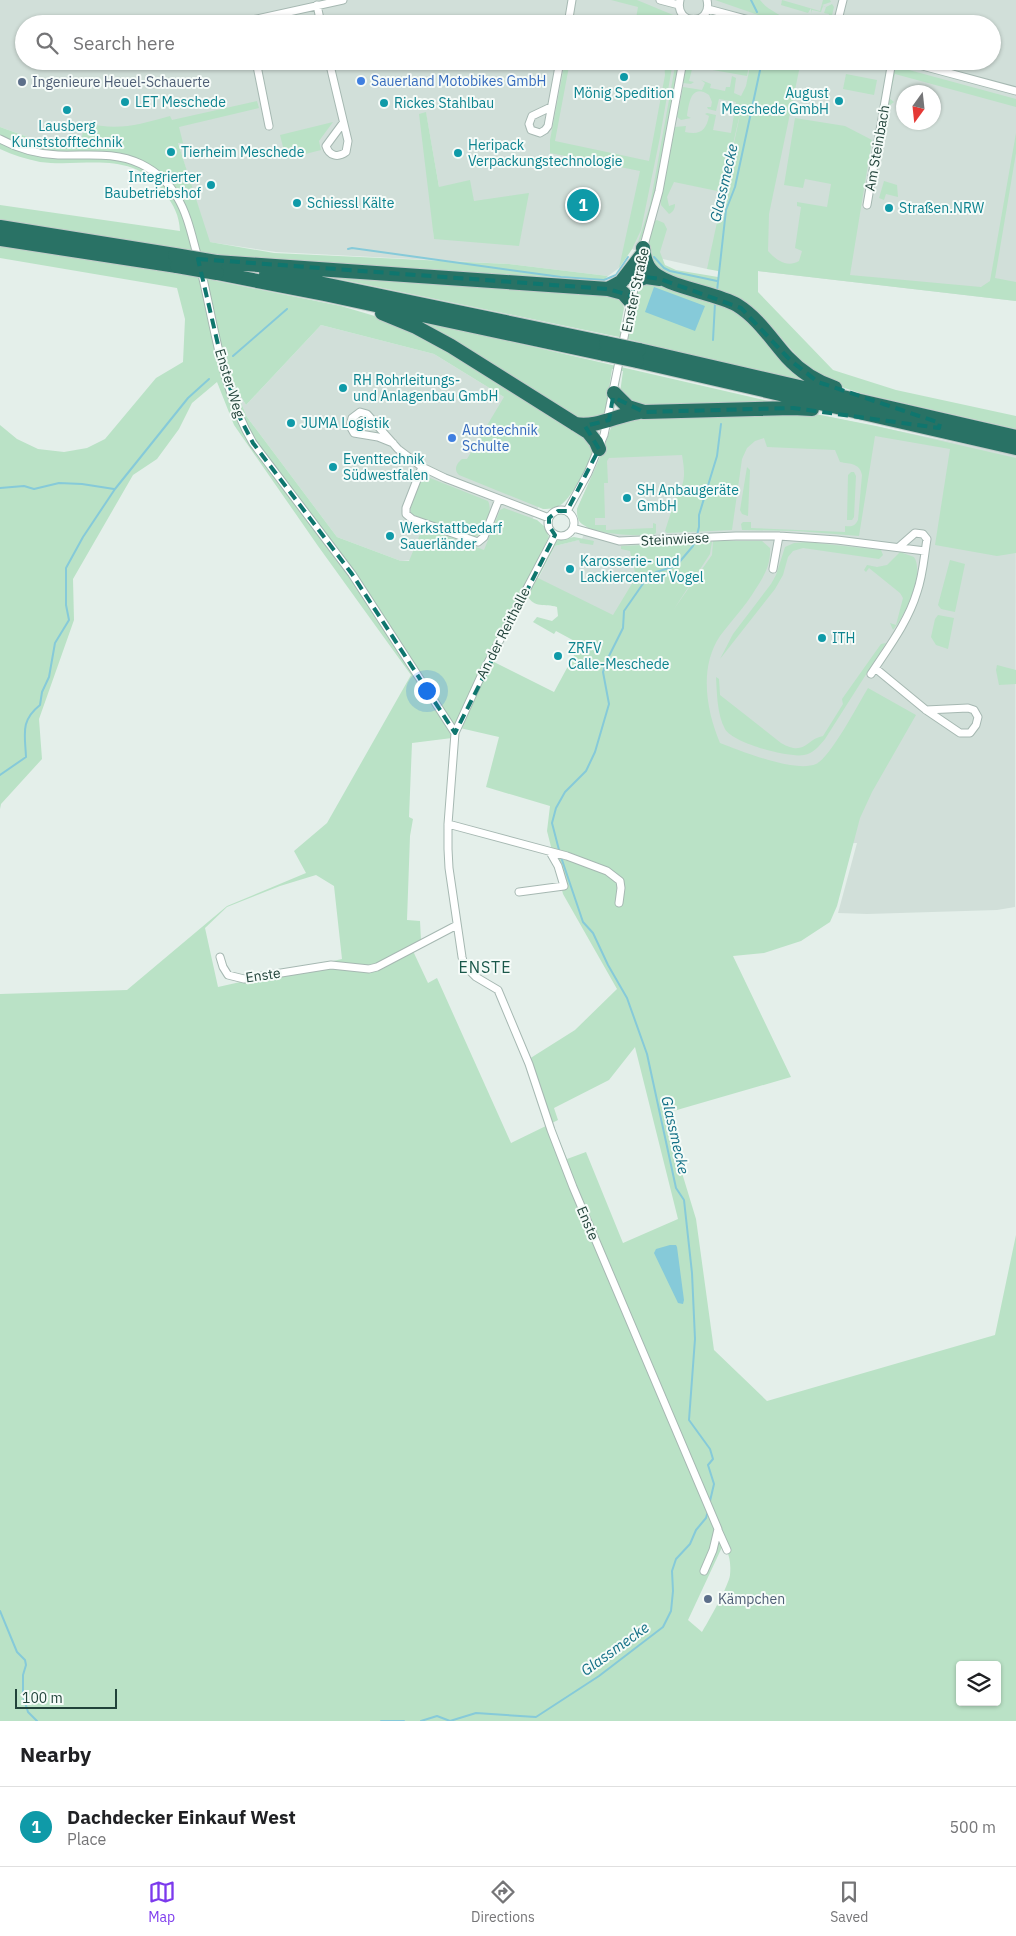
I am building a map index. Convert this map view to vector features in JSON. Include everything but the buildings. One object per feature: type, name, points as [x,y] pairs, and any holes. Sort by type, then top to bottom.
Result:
[{"type":"highway","points":[[0,227],[176,260],[605,348],[902,417],[1016,448]]},
{"type":"highway","points":[[0,239],[176,260]]},
{"type":"highway","points":[[642,252],[648,266],[660,279]]},
{"type":"highway","points":[[608,289],[622,282],[642,252]]},
{"type":"highway","points":[[216,268],[608,289],[623,293],[631,302]]},
{"type":"highway","points":[[216,268],[324,294],[605,348]]},
{"type":"highway","points":[[635,281],[646,277],[660,279],[736,304],[750,315],[791,361],[813,378],[902,417]]},
{"type":"highway","points":[[324,294],[390,316],[424,331],[592,436],[599,449]]},
{"type":"highway","points":[[614,393],[628,408],[644,412]]},
{"type":"highway","points":[[574,424],[588,426],[626,414],[644,412],[793,408],[902,417],[1016,437]]},
{"type":"street","points":[[283,15],[343,0]]},
{"type":"street","points":[[570,15],[572,0]]},
{"type":"street","points":[[660,0],[679,3],[683,15]]},
{"type":"street","points":[[704,15],[708,9],[707,0]]},
{"type":"street","points":[[839,15],[843,0]]},
{"type":"street","points":[[318,6],[320,15]]},
{"type":"street","points":[[708,9],[730,15]]},
{"type":"street","points":[[258,70],[269,126]]},
{"type":"street","points":[[331,70],[343,123]]},
{"type":"street","points":[[551,106],[558,70]]},
{"type":"street","name":"Enster Straße","points":[[567,511],[599,449],[609,420],[635,281],[663,173],[681,70]]},
{"type":"street","name":"Am Steinbach","points":[[867,205],[890,70]]},
{"type":"street","points":[[938,70],[1016,91]]},
{"type":"street","name":"Enster Weg","points":[[0,139],[25,149],[42,153],[102,154],[129,159],[149,169],[173,190],[187,217],[223,366],[245,430],[352,574],[455,733]]},
{"type":"street","points":[[393,443],[354,433],[350,426],[352,418],[360,412],[367,414],[403,453],[422,467],[445,478],[549,518]]},
{"type":"street","points":[[422,467],[406,508],[406,514],[412,520],[478,542],[484,537],[499,499]]},
{"type":"street","points":[[558,510],[567,511],[573,518],[573,528],[564,536],[555,534],[548,526],[549,518],[558,510]]},
{"type":"street","name":"Steinwiese","points":[[573,528],[619,541],[690,537],[779,536],[837,540],[925,551]]},
{"type":"street","points":[[899,547],[919,532],[927,539],[921,576],[913,602],[903,623],[873,671],[926,710],[960,733],[970,733],[976,725],[978,717],[974,710],[968,708],[926,710]]},
{"type":"street","name":"An der Reithalle","points":[[455,733],[482,674],[555,534]]},
{"type":"street","points":[[773,569],[779,536]]},
{"type":"street","name":"Enste","points":[[455,733],[448,824],[449,868],[464,965],[476,977],[498,990],[529,1064],[551,1130],[573,1187],[726,1550]]},
{"type":"street","points":[[448,824],[594,865],[615,876],[621,884],[619,903]]},
{"type":"street","points":[[519,892],[564,886],[553,853]]},
{"type":"street","name":"Enste","points":[[220,957],[228,975],[244,979],[331,965],[369,969],[396,959],[428,939],[458,925]]},
{"type":"street","points":[[704,1570],[713,1550],[718,1529]]},
{"type":"highlighted area","points":[[198,259],[608,289],[632,296],[635,281],[646,277],[660,279],[741,308],[791,361],[818,382],[940,423],[939,428],[793,408],[644,412],[613,397],[609,420],[585,426],[599,449],[567,511],[558,511],[549,518],[549,526],[555,535],[455,733],[352,574],[253,443],[240,418],[223,366]]},
{"type":"shaded area","points":[[0,0],[1016,0],[1016,301],[758,271],[707,269],[654,257],[632,249],[619,268],[608,276],[509,264],[276,252],[209,242],[178,143],[36,140],[0,127]],"holes":[[[426,113],[439,187],[473,201],[434,239]]]},
{"type":"shaded area","points":[[321,325],[434,354],[504,397],[540,504],[532,520],[544,548],[401,561],[337,537],[247,417],[229,374],[246,405]]},
{"type":"shaded area","points":[[815,414],[1016,455],[1015,907],[997,910],[867,914],[838,913],[857,843],[717,845],[671,837],[647,659],[535,585],[555,546],[582,539],[587,527],[579,520],[577,509],[611,428]]},
{"type":"green space","points":[[611,0],[637,0],[673,15],[637,15],[638,7]]},
{"type":"green space","points":[[715,0],[760,0],[779,15],[758,15]]},
{"type":"green space","points":[[782,0],[811,8],[808,13],[781,5]]},
{"type":"green space","points":[[823,0],[830,0],[831,2],[822,5],[826,7],[823,6],[821,12],[812,10],[811,13],[811,8],[820,11]]},
{"type":"green space","points":[[832,4],[834,7],[832,15],[824,13],[826,7]]},
{"type":"green space","points":[[563,70],[568,70],[555,141],[649,161],[665,70],[671,70],[641,230],[632,249],[619,268],[640,171],[550,153],[550,140]]},
{"type":"green space","points":[[674,70],[678,70],[659,181],[638,246],[650,205]]},
{"type":"green space","points":[[685,70],[692,70],[689,81],[694,82],[691,84],[683,83]]},
{"type":"green space","points":[[713,70],[748,70],[747,76]]},
{"type":"green space","points":[[749,70],[799,70],[769,214],[768,251],[782,262],[790,264],[799,261],[802,251],[795,248],[801,207],[797,206],[797,202],[827,207],[831,184],[805,179],[803,188],[784,185],[795,118],[845,126],[872,140],[850,275],[981,287],[990,281],[1016,133],[1016,153],[995,278],[1016,282],[1016,301],[758,271],[758,292],[833,370],[896,390],[1016,416],[1016,429],[860,393],[835,385],[811,372],[762,316],[741,300],[667,277],[652,267],[647,247],[655,221],[657,220],[664,223],[667,229],[660,252],[665,265],[676,270],[718,277],[718,271],[707,269],[744,96],[722,192],[674,182],[667,197],[669,206],[675,204],[675,207],[669,214],[661,205],[661,199],[675,127],[686,126],[685,132],[695,133],[701,131],[706,125],[709,116],[705,114],[707,113],[716,115],[713,130],[731,133],[736,102],[719,99],[716,111],[708,109],[707,107],[711,107],[712,102],[709,95],[698,91],[690,100],[687,116],[691,118],[681,120],[677,117],[683,87],[702,90],[705,83],[701,80],[711,84],[710,88],[725,91],[726,87],[730,87],[732,76],[736,78],[734,93],[741,96],[746,86]]},
{"type":"green space","points":[[894,70],[909,70],[1016,99],[1016,107],[895,74],[889,98],[894,102],[890,105],[887,102]]},
{"type":"green space","points":[[846,74],[877,80],[874,95],[843,89]]},
{"type":"green space","points":[[257,101],[259,108],[179,127],[183,143],[178,143],[210,242],[274,253],[509,264],[608,276],[599,285],[251,260],[0,220],[0,205],[180,231],[175,211],[165,193],[152,179],[137,170],[107,163],[40,162],[20,157],[0,149],[0,127],[36,140],[81,141],[85,123],[108,127],[128,126],[170,116],[172,120]]},
{"type":"green space","points":[[426,112],[439,187],[470,180],[474,201],[529,193],[519,246],[434,239],[419,114]]},
{"type":"green space","points":[[333,122],[319,141],[321,150],[286,159],[280,135]]},
{"type":"green space","points":[[884,181],[897,185],[898,197],[886,194],[884,200],[879,198]]},
{"type":"green space","points":[[0,246],[187,275],[341,306],[378,317],[426,338],[586,435],[594,447],[586,468],[571,494],[562,504],[553,508],[543,509],[459,475],[456,471],[457,465],[462,459],[467,459],[504,397],[434,354],[321,325],[246,405],[232,381],[247,417],[337,537],[401,561],[409,561],[423,527],[484,550],[500,510],[504,508],[537,520],[544,526],[549,537],[455,726],[449,729],[452,738],[412,743],[409,817],[413,819],[410,836],[407,920],[420,921],[423,945],[413,951],[428,983],[437,978],[511,1143],[552,1123],[529,1059],[575,1030],[617,989],[563,894],[547,831],[550,806],[486,787],[499,737],[460,728],[481,680],[494,662],[554,692],[580,644],[556,631],[554,634],[533,622],[537,617],[552,621],[558,616],[557,607],[536,604],[527,595],[554,541],[574,537],[594,541],[593,545],[580,543],[579,540],[555,546],[538,578],[613,615],[636,577],[630,551],[621,549],[621,546],[712,542],[710,554],[674,609],[712,555],[713,541],[762,541],[770,548],[768,565],[764,575],[747,602],[720,636],[713,648],[709,661],[707,675],[708,703],[720,743],[768,760],[795,766],[807,766],[816,764],[829,752],[868,688],[916,715],[872,792],[860,818],[837,906],[830,922],[801,941],[764,953],[733,956],[791,1077],[670,1112],[665,1117],[696,1219],[714,1350],[767,1401],[995,1335],[1016,1235],[1016,1721],[0,1721],[0,994],[127,990],[227,906],[306,873],[294,851],[327,823],[411,675],[234,425],[217,382],[192,403],[179,429],[157,459],[133,475],[73,579],[74,620],[39,719],[42,759],[1,804],[0,809],[0,425],[17,439],[38,449],[64,452],[87,448],[105,439],[156,378],[183,362],[185,319],[177,288],[0,258]],"holes":[[[316,875],[334,886],[342,959],[218,987],[205,928],[227,907],[280,886]],[[635,1047],[678,1219],[623,1243],[586,1152],[567,1159],[552,1123],[558,1120],[554,1108],[609,1080]],[[723,1545],[729,1555],[729,1580],[702,1632],[688,1620]]]},
{"type":"green space","points":[[315,274],[620,294],[624,308],[620,330],[628,333],[637,288],[647,280],[703,297],[734,311],[755,326],[813,385],[619,337]]},
{"type":"green space","points":[[399,316],[786,405],[644,408],[627,403],[620,393],[623,371],[612,369],[605,414],[584,422]]},
{"type":"green space","points":[[815,414],[1016,458],[1016,553],[997,556],[935,545],[950,449],[875,436],[859,536],[797,531],[742,530],[741,524],[743,522],[751,522],[751,528],[845,532],[845,526],[853,526],[858,520],[862,475],[857,466],[840,462],[835,450],[767,447],[764,438],[755,441],[747,448],[742,459],[732,530],[667,533],[665,531],[677,493],[684,480],[682,455],[609,458],[607,461],[608,483],[604,483],[605,518],[595,518],[595,525],[606,525],[606,530],[653,528],[653,523],[656,524],[656,533],[653,535],[606,533],[588,528],[578,519],[577,509],[611,428],[614,422],[621,418]]},
{"type":"green space","points":[[747,467],[750,470],[748,516],[742,514],[740,510]]},
{"type":"green space","points":[[854,472],[856,476],[854,517],[852,520],[847,520],[848,475]]},
{"type":"green space","points":[[425,476],[488,501],[489,514],[480,535],[471,537],[411,514],[410,505],[421,479]]},
{"type":"green space","points":[[807,542],[881,550],[883,555],[879,559],[803,548],[793,551],[788,557],[783,575],[775,589],[720,659],[733,634],[771,584],[785,547],[794,543]]},
{"type":"green space","points":[[900,552],[914,557],[917,564],[917,573],[908,605],[898,624],[893,630],[890,623],[896,625],[903,598],[900,593],[869,568],[866,572],[864,570],[867,565],[877,567],[887,565]]},
{"type":"green space","points":[[950,560],[965,564],[955,612],[941,609],[938,605]]},
{"type":"green space","points":[[938,615],[954,618],[948,649],[936,645],[931,637],[935,619]]},
{"type":"green space","points":[[886,643],[825,739],[810,753],[796,755],[774,752],[738,739],[725,729],[719,710],[716,677],[719,679],[720,695],[781,743],[795,748],[805,746],[823,736],[843,704],[842,699],[881,644]]},
{"type":"green space","points":[[997,665],[1016,670],[1016,684],[999,685]]},
{"type":"water","points":[[654,287],[705,306],[695,331],[645,312]]},
{"type":"water","points":[[676,1245],[677,1247],[683,1304],[678,1303],[654,1253],[656,1249]]},
{"type":"waterway","name":"Glassmecke","points":[[751,0],[757,12]]},
{"type":"waterway","name":"Glassmecke","points":[[717,291],[726,210],[735,187],[760,70]]},
{"type":"waterway","points":[[348,249],[352,248],[561,277],[604,280],[616,275],[628,257]]},
{"type":"waterway","points":[[654,257],[664,268],[670,271],[717,281]]},
{"type":"waterway","name":"Glassmecke","points":[[713,340],[715,303]]},
{"type":"waterway","points":[[233,356],[287,309]]},
{"type":"waterway","points":[[0,775],[26,757],[25,728],[29,717],[40,705],[42,692],[49,677],[55,643],[69,620],[66,605],[66,568],[83,537],[115,489],[188,398],[209,379]]},
{"type":"waterway","name":"Glassmecke","points":[[697,535],[699,515],[717,456],[721,424]]},
{"type":"waterway","points":[[0,488],[24,486],[34,489],[59,483],[82,484],[114,489]]},
{"type":"waterway","name":"Glassmecke","points":[[559,850],[552,823],[556,808],[565,792],[586,771],[595,752],[609,704],[603,672],[623,628],[624,611],[647,578],[656,572],[676,566],[693,546],[695,540]]},
{"type":"waterway","name":"Glassmecke","points":[[561,857],[583,922],[593,933],[608,965],[627,998],[647,1054],[676,1188],[684,1200],[692,1273],[695,1339],[689,1420],[710,1449],[713,1459],[708,1465],[714,1484],[710,1501]]},
{"type":"waterway","name":"Glassmecke","points":[[421,1721],[437,1716],[450,1721],[476,1713],[536,1717],[599,1676],[663,1627],[671,1611],[672,1571],[676,1559],[690,1544],[696,1530],[706,1518],[708,1511]]},
{"type":"waterway","points":[[0,1611],[17,1652],[25,1660],[23,1696],[28,1712],[37,1721]]},
{"type":"waterway","name":"Glassmecke","points":[[381,1721],[404,1721]]},
{"type":"place","name":"Mönig Spedition","points":[[624,77]]},
{"type":"place","name":"Sauerland Motobikes GmbH","points":[[361,81]]},
{"type":"place","name":"Ingenieure Heuel-Schauerte","points":[[22,82]]},
{"type":"place","name":"August Meschede GmbH","points":[[839,101]]},
{"type":"place","name":"LET Meschede","points":[[125,102]]},
{"type":"place","name":"Rickes Stahlbau","points":[[384,103]]},
{"type":"place","name":"Lausberg Kunststofftechnik","points":[[67,110]]},
{"type":"place","name":"Tierheim Meschede","points":[[171,152]]},
{"type":"place","name":"Heripack Verpackungstechnologie","points":[[458,153]]},
{"type":"place","name":"Integrierter Baubetriebshof","points":[[211,185]]},
{"type":"place","name":"Schiessl Kälte","points":[[297,203]]},
{"type":"place","name":"Dachdecker Einkauf West","points":[[583,205]]},
{"type":"place","name":"Straßen.NRW","points":[[889,208]]},
{"type":"place","name":"RH Rohrleitungs- und Anlagenbau GmbH","points":[[343,388]]},
{"type":"place","name":"JUMA Logistik","points":[[291,423]]},
{"type":"place","name":"Autotechnik Schulte","points":[[452,438]]},
{"type":"place","name":"Eventtechnik Südwestfalen","points":[[333,467]]},
{"type":"place","name":"SH Anbaugeräte GmbH","points":[[627,498]]},
{"type":"place","name":"Werkstattbedarf Sauerländer","points":[[390,536]]},
{"type":"place","name":"Karosserie- und Lackiercenter Vogel","points":[[570,569]]},
{"type":"place","name":"ITH","points":[[822,638]]},
{"type":"place","name":"ZRFV Calle-Meschede","points":[[558,656]]},
{"type":"place","name":"Kämpchen","points":[[708,1599]]},
{"type":"district","name":"ENSTE","points":[[485,967]]}]
